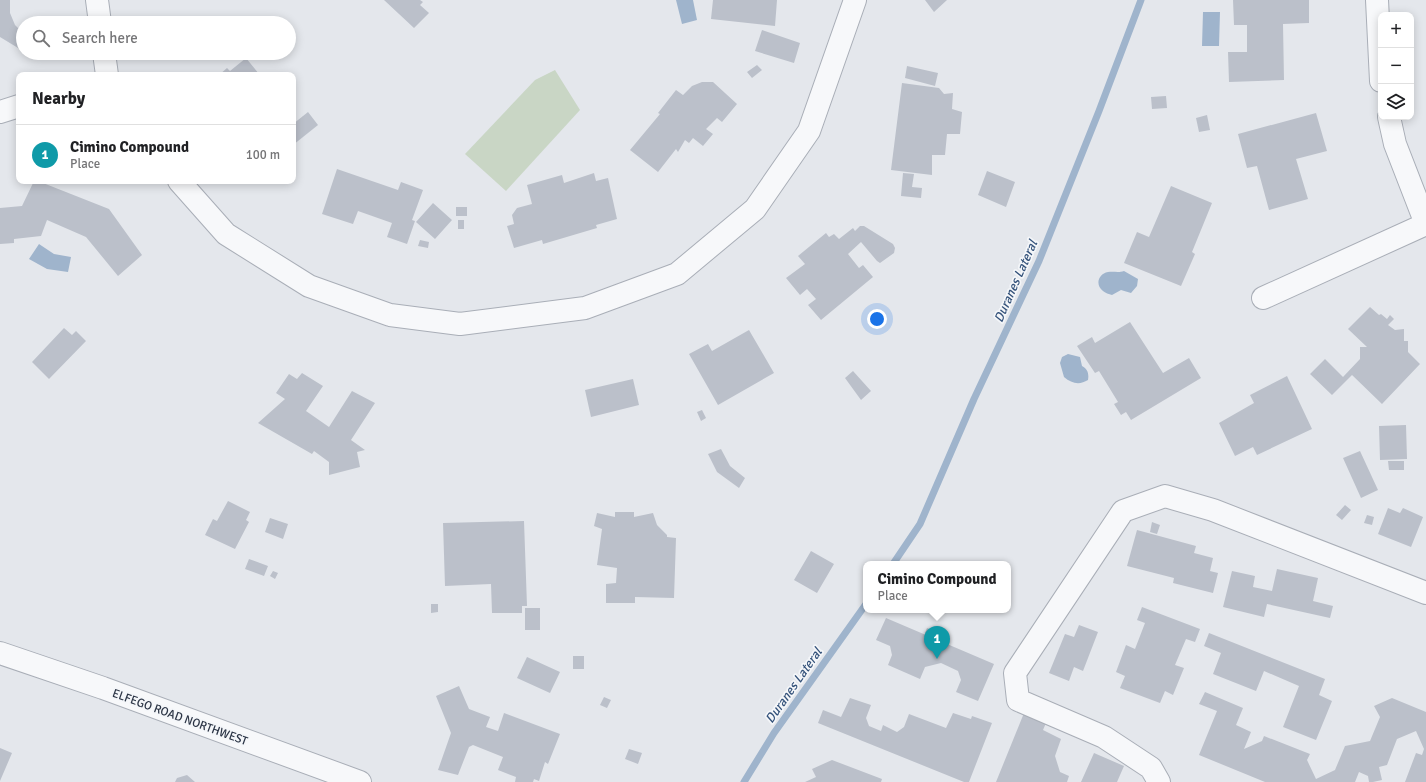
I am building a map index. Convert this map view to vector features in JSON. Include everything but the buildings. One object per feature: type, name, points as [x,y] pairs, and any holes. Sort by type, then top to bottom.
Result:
[{"type":"street","points":[[97,0],[99,16]]},
{"type":"street","points":[[182,184],[226,234],[309,286],[390,315],[460,324],[585,308],[677,274],[755,209],[809,131],[854,0]]},
{"type":"street","points":[[1377,0],[1379,48]]},
{"type":"street","points":[[105,60],[107,72]]},
{"type":"street","points":[[0,112],[16,107]]},
{"type":"street","points":[[1263,298],[1426,224],[1395,144],[1390,120]]},
{"type":"street","points":[[1159,782],[1151,768],[1104,737],[1018,700],[1016,687],[1015,673],[1123,511],[1165,496],[1213,510],[1426,593]]},
{"type":"street","name":"ELFEGO ROAD NORTHWEST","points":[[0,653],[103,688],[360,782]]},
{"type":"green space","points":[[555,70],[580,110],[506,191],[465,154],[535,80]]},
{"type":"water","points":[[676,0],[693,0],[697,20],[682,24]]},
{"type":"water","points":[[1203,12],[1220,12],[1219,46],[1202,46]]},
{"type":"water","points":[[39,244],[54,254],[71,257],[68,272],[47,269],[29,259]]},
{"type":"water","points":[[1124,271],[1138,279],[1137,286],[1131,293],[1121,290],[1112,295],[1101,289],[1098,283],[1102,275],[1108,272]]},
{"type":"water","points":[[1068,354],[1080,357],[1082,366],[1088,372],[1088,380],[1082,383],[1076,383],[1064,377],[1060,363],[1062,357]]},
{"type":"waterway","name":"Duranes Lateral","points":[[895,561],[920,524],[974,399],[1039,261],[1099,111],[1141,0]]},
{"type":"waterway","name":"Duranes Lateral","points":[[744,782],[774,733],[863,608]]},
{"type":"place","name":"Cimino Compound","points":[[937,659]]}]
